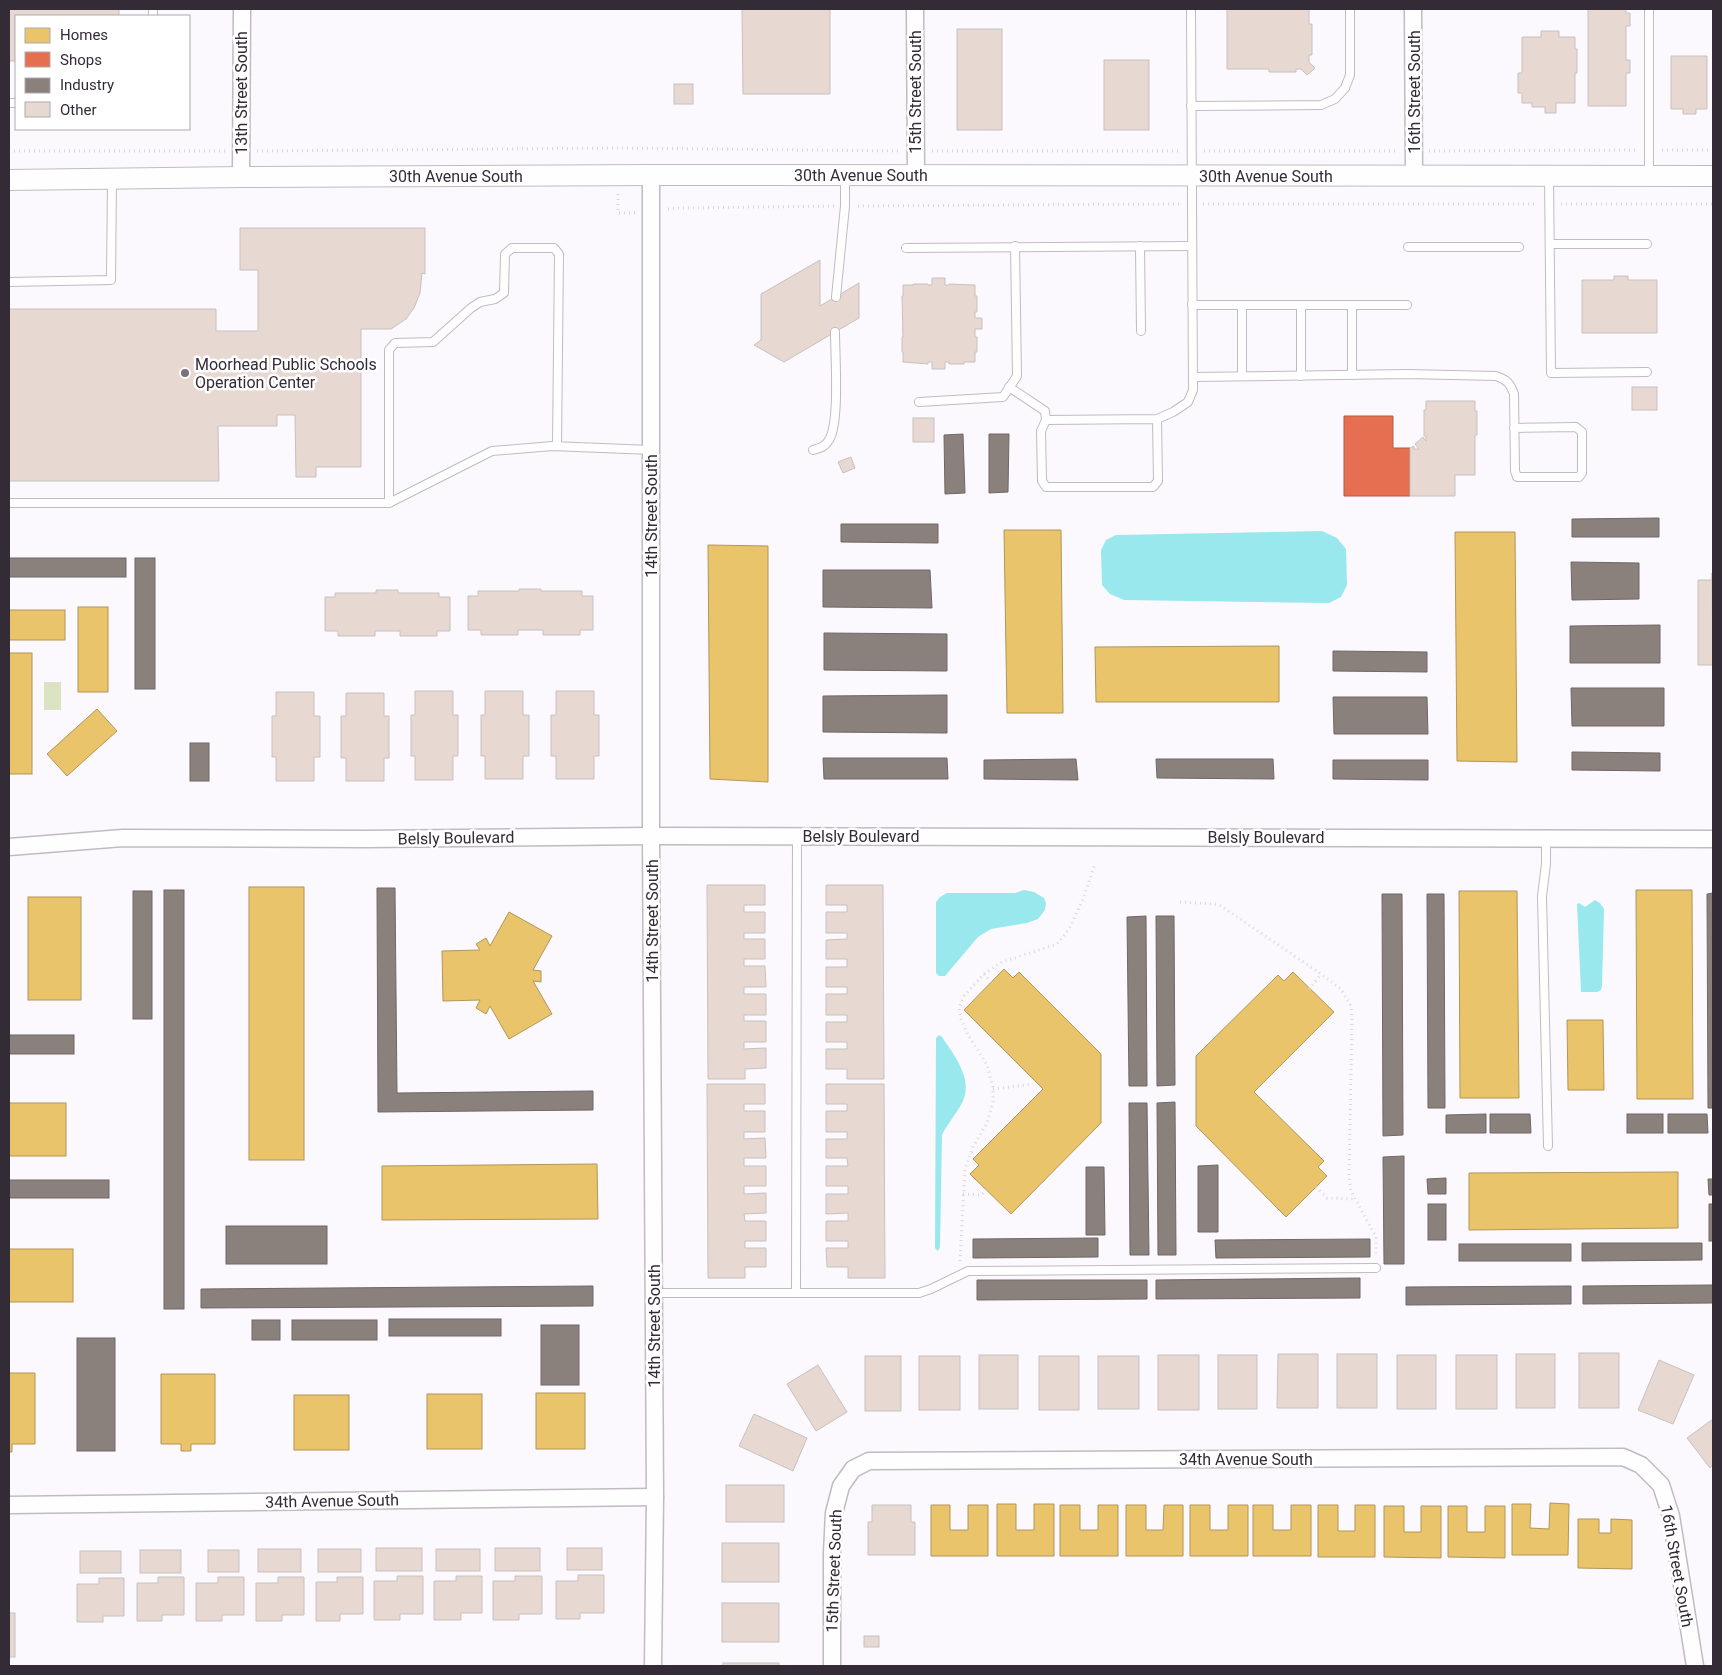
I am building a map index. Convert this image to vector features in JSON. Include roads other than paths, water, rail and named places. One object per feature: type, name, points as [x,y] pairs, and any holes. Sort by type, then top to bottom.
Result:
[{"type":"street","name":"13th Street South","points":[[241,177],[242,9]]},
{"type":"street","name":"15th Street South","points":[[915,9],[916,175]]},
{"type":"street","name":"16th Street South","points":[[1413,9],[1414,176]]},
{"type":"street","name":"30th Avenue South","points":[[9,180],[651,175],[1713,176]]},
{"type":"street","name":"14th Street South","points":[[651,175],[651,836],[655,1497],[653,1666]]},
{"type":"street","name":"Belsly Boulevard","points":[[9,847],[122,838],[367,839],[651,836],[1713,838]]},
{"type":"street","name":"16th Street South","points":[[1623,1457],[1641,1465],[1661,1485],[1671,1516],[1695,1666]]},
{"type":"street","name":"34th Avenue South","points":[[869,1461],[1623,1457]]},
{"type":"street","name":"15th Street South","points":[[832,1666],[834,1513],[841,1486],[853,1469],[869,1461]]},
{"type":"street","name":"34th Avenue South","points":[[9,1505],[655,1497]]},
{"type":"lane","points":[[1046,420],[1157,420],[1188,402],[1193,390],[1191,9]]},
{"type":"lane","points":[[1191,106],[1321,105],[1335,99],[1345,88],[1350,75],[1350,9]]},
{"type":"lane","points":[[1649,9],[1649,177]]},
{"type":"lane","points":[[836,297],[845,206],[844,175]]},
{"type":"lane","points":[[1549,176],[1551,373],[1646,372]]},
{"type":"lane","points":[[9,282],[111,280],[112,178]]},
{"type":"lane","points":[[1550,244],[1647,244]]},
{"type":"lane","points":[[919,402],[1003,397],[1010,388],[1016,376],[1015,246]]},
{"type":"lane","points":[[1140,246],[1141,331]]},
{"type":"lane","points":[[906,248],[1192,246]]},
{"type":"lane","points":[[1408,247],[1519,247]]},
{"type":"lane","points":[[389,503],[389,350],[395,342],[432,342],[471,308],[480,302],[495,299],[504,292],[505,254],[512,248],[554,248],[559,254],[557,446]]},
{"type":"lane","points":[[1192,305],[1407,305]]},
{"type":"lane","points":[[1242,305],[1242,376]]},
{"type":"lane","points":[[1300,305],[1301,376]]},
{"type":"lane","points":[[1352,305],[1352,375]]},
{"type":"lane","points":[[813,450],[822,448],[829,440],[836,417],[835,332]]},
{"type":"lane","points":[[1193,377],[1496,376],[1506,379],[1514,394],[1514,428],[1514,471],[1517,477],[1579,477],[1582,473],[1582,432],[1576,427],[1514,428]]},
{"type":"lane","points":[[1010,388],[1046,411],[1046,420],[1041,431],[1042,481],[1046,487],[1153,487],[1158,481],[1157,420]]},
{"type":"lane","points":[[9,503],[389,503],[492,451],[557,446],[651,450]]},
{"type":"lane","points":[[796,1293],[798,836]]},
{"type":"lane","points":[[1546,838],[1546,864],[1542,896],[1548,1146]]},
{"type":"lane","points":[[654,1293],[919,1293],[931,1290],[968,1271],[1376,1268]]},
{"type":"water","points":[[1322,531],[1337,538],[1346,549],[1347,585],[1341,597],[1329,603],[1124,600],[1110,594],[1102,585],[1101,550],[1106,540],[1116,535]]},
{"type":"water","points":[[1024,890],[1034,892],[1044,898],[1046,903],[1045,910],[1038,919],[1027,923],[991,929],[978,937],[945,976],[939,976],[936,973],[936,902],[940,897],[947,893],[1015,893]]},
{"type":"water","points":[[1595,900],[1604,909],[1602,986],[1601,990],[1597,992],[1581,992],[1577,904],[1579,903],[1585,907]]},
{"type":"water","points":[[939,1035],[957,1059],[966,1084],[963,1101],[942,1135],[940,1247],[938,1251],[935,1248],[936,1038]]},
{"type":"place","name":"Moorhead Public Schools Operation Center","points":[[185,373]]}]
